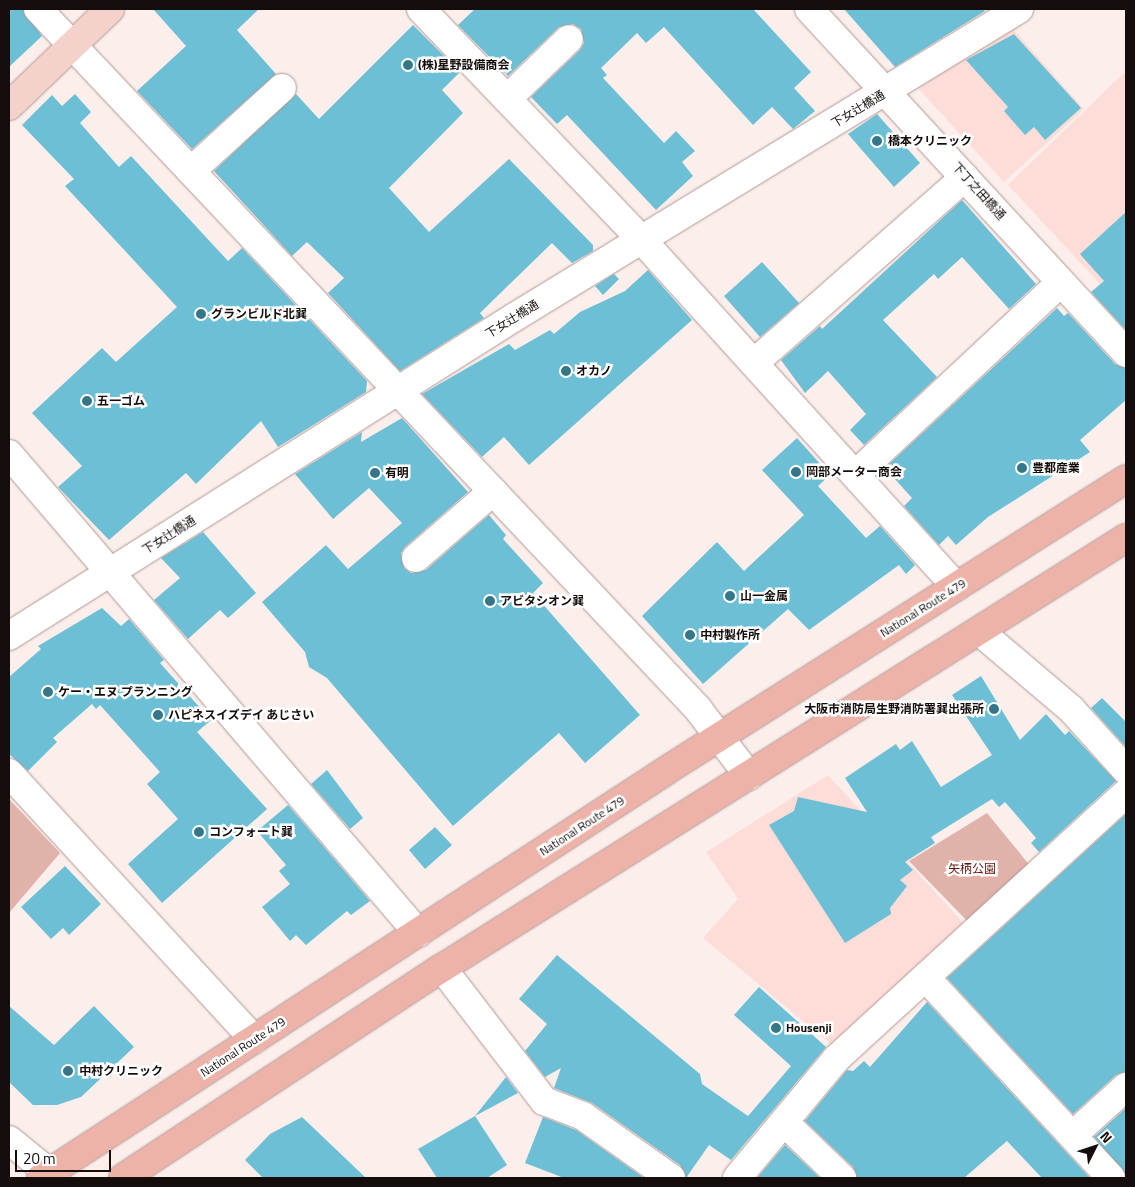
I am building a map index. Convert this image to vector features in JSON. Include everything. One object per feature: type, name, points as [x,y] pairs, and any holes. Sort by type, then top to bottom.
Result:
[{"type":"highway","name":"National Route 479","points":[[49,1176],[254,1039],[722,735],[1126,479]]},
{"type":"highway","points":[[123,1178],[442,968],[1126,538]]},
{"type":"main road","points":[[9,106],[110,9]]},
{"type":"street","points":[[38,9],[400,390],[722,735],[749,776]]},
{"type":"street","name":"下丁之田橋通","points":[[809,9],[965,176],[1126,353]]},
{"type":"street","name":"下女辻橋通","points":[[9,636],[641,239],[886,92],[1019,9]]},
{"type":"street","points":[[429,11],[507,99],[641,239],[956,587]]},
{"type":"street","points":[[507,99],[569,39]]},
{"type":"street","points":[[191,171],[282,88]]},
{"type":"street","points":[[754,363],[965,176]]},
{"type":"street","points":[[855,475],[1061,282]]},
{"type":"street","points":[[9,454],[418,933]]},
{"type":"street","points":[[416,558],[493,491]]},
{"type":"street","points":[[979,632],[1071,709],[1126,770]]},
{"type":"street","points":[[9,773],[254,1039]]},
{"type":"street","points":[[738,1178],[836,1059],[1126,794]]},
{"type":"street","points":[[442,968],[544,1101],[583,1116],[671,1178]]},
{"type":"street","points":[[926,978],[1111,1178]]},
{"type":"street","points":[[1073,1135],[1126,1087]]},
{"type":"street","points":[[784,1122],[842,1178]]},
{"type":"street","points":[[9,1140],[49,1176]]},
{"type":"shaded area","points":[[1013,29],[1084,109],[1004,182],[917,87]]},
{"type":"shaded area","points":[[1126,71],[1126,312],[1008,185]]},
{"type":"shaded area","points":[[828,775],[969,929],[837,1049],[703,938],[738,899],[706,852]]},
{"type":"green space","points":[[9,799],[60,853],[9,913]]},
{"type":"green space","name":"矢柄公園","points":[[987,813],[1031,867],[971,925],[909,861]]},
{"type":"building","points":[[9,9],[23,9],[42,36],[9,67]]},
{"type":"building","points":[[153,9],[259,9],[237,30],[276,74],[192,149],[137,91],[186,46]]},
{"type":"building","points":[[475,9],[753,9],[811,72],[794,88],[815,111],[793,129],[772,107],[753,125],[664,27],[646,43],[637,33],[601,68],[607,75],[603,78],[664,143],[676,131],[695,151],[682,162],[693,176],[656,210],[567,115],[557,124],[531,97],[580,50],[584,43],[581,29],[573,24],[559,27],[508,76],[458,25]]},
{"type":"building","points":[[844,9],[983,9],[985,11],[895,67]]},
{"type":"building","points":[[413,25],[460,72],[442,90],[463,113],[389,188],[429,232],[509,159],[593,245],[593,251],[572,263],[552,243],[480,313],[484,318],[400,371],[328,293],[344,278],[307,242],[292,256],[214,171],[296,94],[319,119]]},
{"type":"building","points":[[1014,34],[1081,108],[1045,140],[1034,127],[1025,135],[1004,111],[1008,107],[966,60]]},
{"type":"building","points":[[75,94],[91,112],[80,123],[119,167],[131,156],[228,261],[242,248],[367,381],[366,392],[278,447],[261,421],[196,484],[186,473],[109,540],[58,487],[82,466],[32,413],[102,348],[116,362],[177,307],[65,186],[74,179],[22,125],[52,95],[62,106]]},
{"type":"building","name":"橋本クリニック","points":[[877,114],[920,163],[894,187],[848,134]]},
{"type":"building","points":[[962,200],[1036,284],[1009,309],[962,257],[938,279],[934,274],[883,320],[937,377],[864,445],[850,430],[866,414],[828,371],[805,393],[781,360],[820,326],[822,329]]},
{"type":"building","points":[[1126,212],[1126,330],[1091,292],[1104,281],[1080,254]]},
{"type":"building","points":[[762,262],[799,303],[760,337],[724,296]]},
{"type":"building","points":[[648,270],[692,320],[529,465],[504,437],[482,457],[422,394],[509,344],[515,350],[550,330],[554,334],[580,312],[625,291]]},
{"type":"building","points":[[614,274],[619,279],[603,295],[595,286]]},
{"type":"building","points":[[1057,308],[1064,316],[1068,313],[1115,364],[1126,368],[1126,400],[1080,440],[1090,452],[988,517],[956,545],[948,536],[939,545],[904,506],[912,498],[885,468]]},
{"type":"building","points":[[402,418],[468,492],[405,547],[401,553],[404,568],[411,573],[426,570],[489,515],[506,535],[503,539],[543,583],[533,593],[640,715],[585,763],[559,733],[453,826],[327,678],[309,667],[305,652],[262,602],[326,545],[348,569],[402,523],[369,488],[333,519],[295,474],[362,432],[361,442]]},
{"type":"building","points":[[797,438],[830,475],[818,486],[866,538],[880,526],[915,565],[906,574],[899,565],[809,630],[788,609],[703,684],[642,616],[717,542],[744,571],[804,515],[762,470]]},
{"type":"building","points":[[203,532],[256,593],[228,618],[220,610],[188,639],[154,600],[180,578],[161,558]]},
{"type":"building","points":[[102,608],[121,626],[129,619],[164,660],[160,663],[211,720],[197,732],[267,809],[162,903],[128,864],[178,819],[147,784],[160,772],[100,705],[96,709],[92,704],[53,738],[57,742],[28,771],[9,754],[9,677],[41,649],[38,646]]},
{"type":"building","points":[[981,676],[1020,740],[1046,714],[1065,735],[1069,731],[1116,781],[1039,852],[1031,843],[1036,838],[1005,802],[999,807],[992,799],[931,837],[935,843],[905,862],[913,870],[900,880],[907,886],[890,908],[891,914],[845,943],[769,825],[794,811],[798,797],[867,812],[845,778],[896,744],[900,750],[912,741],[941,787],[992,755],[952,695]]},
{"type":"building","points":[[1102,698],[1126,722],[1126,747],[1091,708]]},
{"type":"building","points":[[327,770],[363,818],[350,829],[311,784]]},
{"type":"building","points":[[288,805],[370,901],[351,915],[347,911],[306,945],[296,935],[290,941],[262,907],[290,884],[279,871],[286,865],[257,831]]},
{"type":"building","points":[[1126,814],[1126,1072],[1116,1075],[1073,1114],[947,978]]},
{"type":"building","points":[[435,827],[452,845],[425,869],[409,850]]},
{"type":"building","points":[[65,866],[101,904],[69,935],[63,928],[51,939],[21,907]]},
{"type":"building","points":[[557,955],[700,1074],[702,1084],[748,1116],[791,1066],[734,1015],[759,987],[826,1047],[731,1160],[709,1145],[686,1178],[680,1165],[592,1103],[554,1088],[561,1068],[545,1077],[525,1051],[547,1024],[519,999]]},
{"type":"building","points":[[927,1002],[1090,1178],[1042,1178],[1007,1141],[964,1178],[857,1178],[853,1167],[805,1121],[847,1070],[853,1071],[864,1061],[870,1067]]},
{"type":"building","points":[[9,1006],[54,1045],[94,1006],[134,1047],[81,1097],[57,1105],[33,1105],[9,1082]]},
{"type":"building","points":[[506,1077],[518,1093],[475,1116]]},
{"type":"building","points":[[1126,1108],[1126,1175],[1094,1137]]},
{"type":"building","points":[[475,1116],[507,1165],[487,1178],[437,1178],[418,1149]]},
{"type":"building","points":[[302,1117],[366,1178],[263,1178],[245,1160],[270,1134]]},
{"type":"building","points":[[543,1117],[576,1130],[644,1178],[564,1178],[525,1163]]},
{"type":"building","points":[[785,1145],[820,1178],[757,1178]]},
{"type":"place","name":"(株)星野設備商会","points":[[408,65]]},
{"type":"place","name":"橋本クリニック","points":[[877,141]]},
{"type":"place","name":"グランビルド北巽","points":[[201,314]]},
{"type":"place","name":"オカノ","points":[[566,371]]},
{"type":"place","name":"五一ゴム","points":[[87,401]]},
{"type":"place","name":"豊都産業","points":[[1022,468]]},
{"type":"place","name":"岡部メーター商会","points":[[796,472]]},
{"type":"place","name":"有明","points":[[375,473]]},
{"type":"place","name":"山一金属","points":[[730,596]]},
{"type":"place","name":"アビタシオン巽","points":[[490,601]]},
{"type":"place","name":"中村製作所","points":[[690,635]]},
{"type":"place","name":"ケー・エヌ プランニング","points":[[48,692]]},
{"type":"place","name":"大阪市消防局生野消防署巽出張所","points":[[994,709]]},
{"type":"place","name":"ハピネスイズデイ あじさい","points":[[158,715]]},
{"type":"place","name":"コンフォート巽","points":[[199,832]]},
{"type":"place","name":"Housenji","points":[[776,1028]]},
{"type":"place","name":"中村クリニック","points":[[68,1071]]}]
